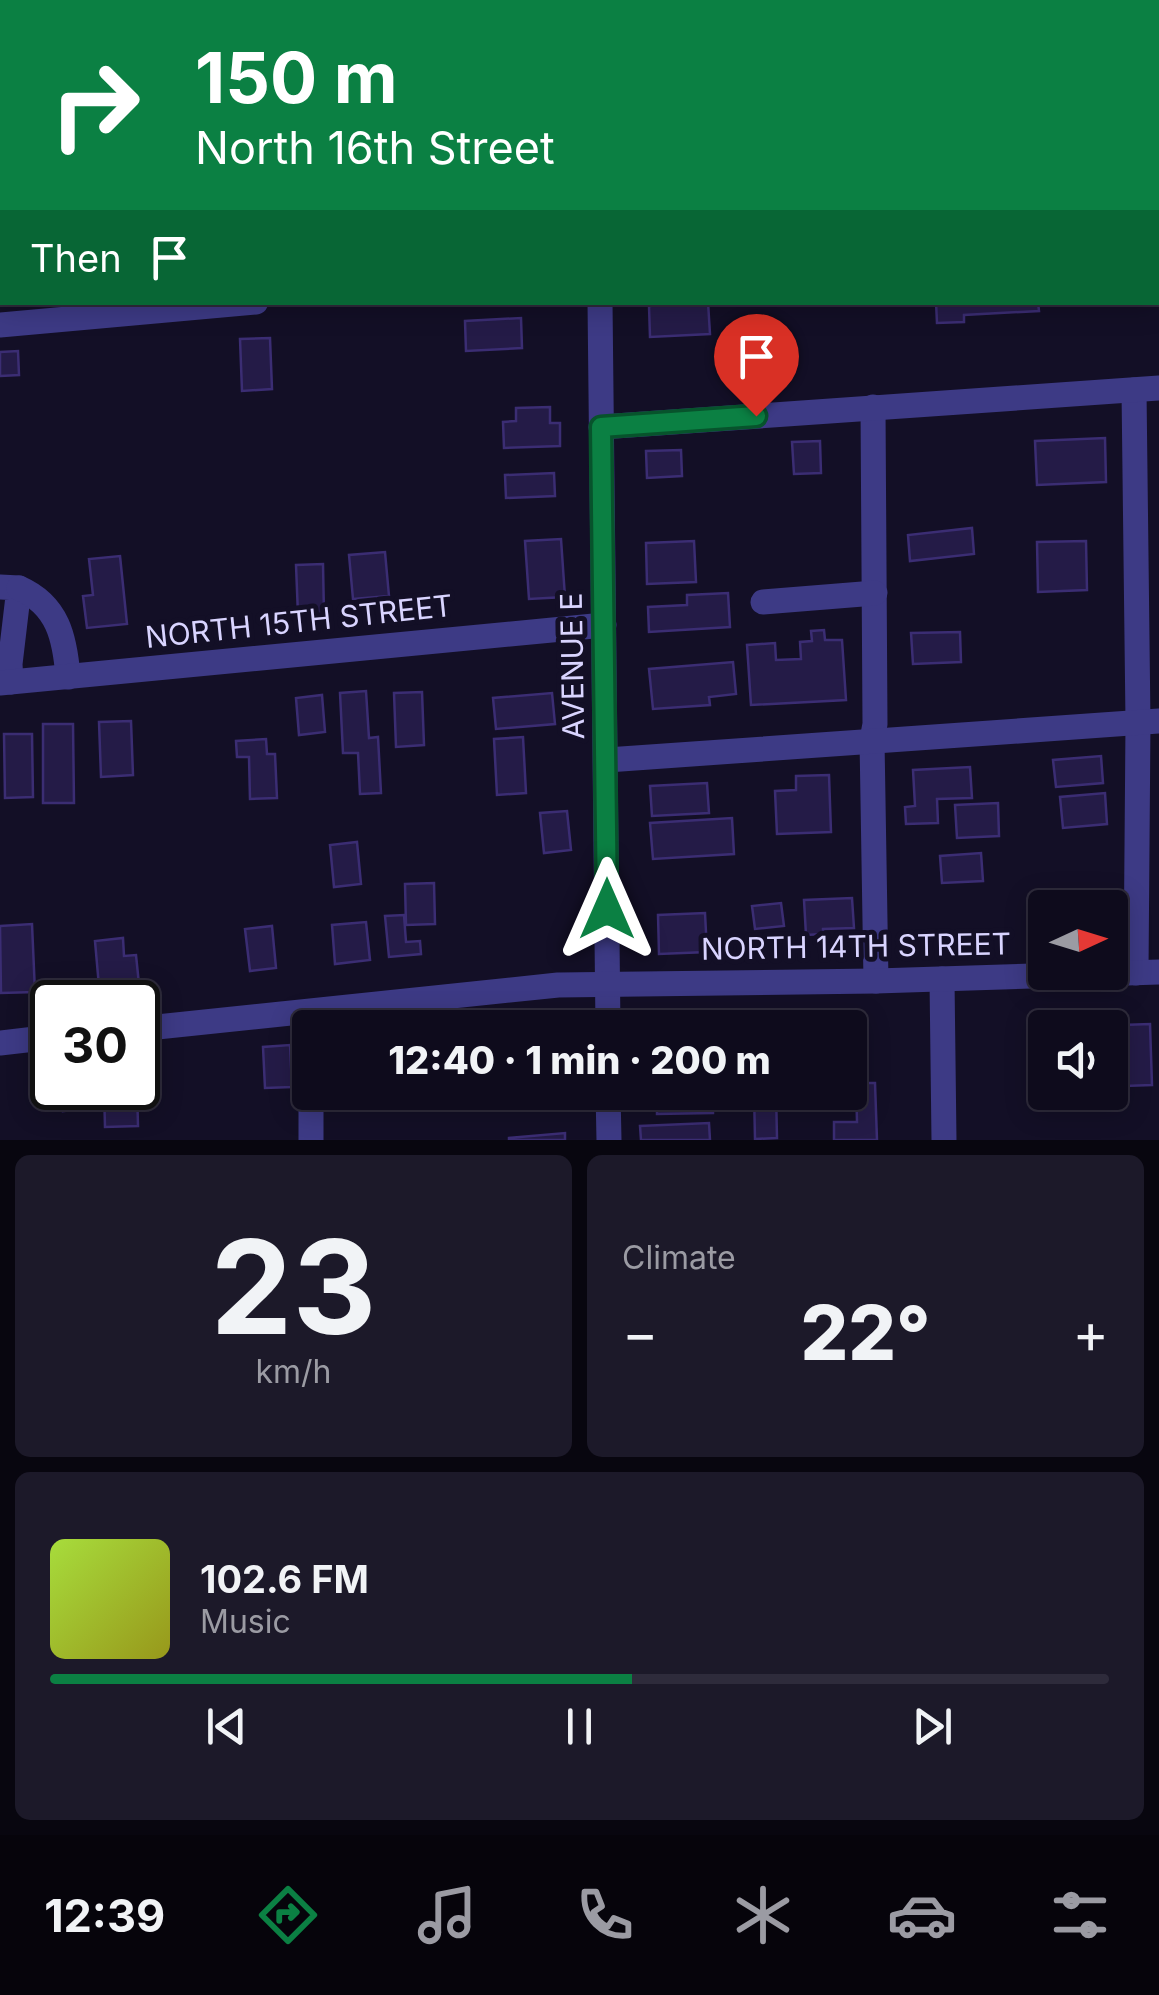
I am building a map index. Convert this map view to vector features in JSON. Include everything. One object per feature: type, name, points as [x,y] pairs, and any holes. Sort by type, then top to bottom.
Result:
[{"type":"street","points":[[0,325],[223,305]]},
{"type":"street","name":"AVENUE E","points":[[600,305],[608,1010]]},
{"type":"street","points":[[601,427],[1147,389],[1147,973]]},
{"type":"street","points":[[873,407],[876,981]]},
{"type":"street","points":[[5,682],[10,588],[44,603],[60,625],[68,677]]},
{"type":"street","points":[[763,602],[875,593]]},
{"type":"street","name":"NORTH 15TH STREET","points":[[5,682],[604,625]]},
{"type":"street","points":[[607,760],[1148,721]]},
{"type":"street","name":"NORTH 14TH STREET","points":[[378,1010],[558,984],[1147,973]]},
{"type":"street","points":[[942,979],[944,1140]]},
{"type":"street","name":"NORTH 14TH STREET","points":[[160,1028],[292,1020]]},
{"type":"street","points":[[0,1043],[30,1040]]},
{"type":"street","points":[[310,1110],[311,1140]]},
{"type":"street","points":[[608,1110],[609,1140]]},
{"type":"building","points":[[708,305],[710,334],[650,337],[649,306]]},
{"type":"building","points":[[936,305],[1038,305],[1039,311],[964,315],[964,322],[937,323]]},
{"type":"building","points":[[521,318],[522,348],[466,351],[465,321]]},
{"type":"building","points":[[270,338],[272,389],[242,391],[240,339]]},
{"type":"building","points":[[18,351],[19,375],[0,376],[0,352]]},
{"type":"building","points":[[550,407],[550,423],[560,423],[560,446],[504,448],[503,422],[516,421],[516,408]]},
{"type":"building","points":[[1105,438],[1106,482],[1037,485],[1035,441]]},
{"type":"building","points":[[820,441],[821,473],[794,474],[792,442]]},
{"type":"building","points":[[681,450],[682,476],[647,478],[646,451]]},
{"type":"building","points":[[554,473],[555,496],[506,498],[505,475]]},
{"type":"building","points":[[972,528],[974,554],[910,561],[908,535]]},
{"type":"building","points":[[561,539],[565,597],[529,599],[525,541]]},
{"type":"building","points":[[694,541],[696,582],[647,584],[646,543]]},
{"type":"building","points":[[1086,541],[1087,590],[1038,592],[1037,542]]},
{"type":"building","points":[[385,552],[389,596],[353,599],[349,555]]},
{"type":"building","points":[[120,556],[127,624],[87,628],[83,596],[93,595],[89,559]]},
{"type":"building","points":[[323,564],[324,615],[298,615],[296,565]]},
{"type":"building","points":[[728,593],[730,627],[649,632],[648,607],[687,605],[687,595]]},
{"type":"building","points":[[824,630],[825,640],[842,640],[846,700],[751,705],[747,645],[775,643],[776,660],[801,659],[800,642],[812,641],[811,631]]},
{"type":"building","points":[[960,632],[961,662],[913,664],[911,633]]},
{"type":"building","points":[[733,662],[736,694],[709,697],[710,705],[653,709],[649,669]]},
{"type":"building","points":[[366,691],[369,738],[378,737],[381,793],[360,794],[358,753],[343,753],[340,693]]},
{"type":"building","points":[[422,692],[424,745],[396,747],[394,693]]},
{"type":"building","points":[[552,693],[555,724],[496,729],[493,698]]},
{"type":"building","points":[[322,695],[325,732],[299,735],[296,698]]},
{"type":"building","points":[[131,721],[133,775],[101,777],[99,722]]},
{"type":"building","points":[[43,724],[73,724],[74,803],[43,803]]},
{"type":"building","points":[[4,734],[32,734],[33,797],[5,798]]},
{"type":"building","points":[[523,737],[526,793],[497,795],[494,739]]},
{"type":"building","points":[[266,739],[267,754],[275,754],[277,798],[250,799],[249,757],[237,757],[236,741]]},
{"type":"building","points":[[1101,756],[1103,783],[1056,787],[1053,760]]},
{"type":"building","points":[[970,767],[972,798],[937,799],[938,823],[906,824],[905,807],[915,806],[913,770]]},
{"type":"building","points":[[829,775],[831,832],[777,834],[775,791],[796,790],[796,776]]},
{"type":"building","points":[[707,783],[709,813],[652,816],[650,786]]},
{"type":"building","points":[[1105,793],[1107,824],[1063,828],[1060,797]]},
{"type":"building","points":[[998,803],[999,836],[957,838],[955,805]]},
{"type":"building","points":[[567,811],[571,850],[544,853],[540,813]]},
{"type":"building","points":[[732,818],[734,854],[653,859],[650,823]]},
{"type":"building","points":[[357,842],[361,884],[334,887],[330,845]]},
{"type":"building","points":[[981,853],[983,881],[942,883],[940,856]]},
{"type":"building","points":[[434,883],[435,924],[406,925],[405,884]]},
{"type":"building","points":[[852,898],[854,928],[823,929],[823,934],[806,935],[804,900]]},
{"type":"building","points":[[781,903],[784,926],[755,929],[752,906]]},
{"type":"building","points":[[705,913],[707,952],[659,954],[658,915]]},
{"type":"building","points":[[404,915],[406,942],[420,941],[421,954],[389,957],[385,916]]},
{"type":"building","points":[[366,922],[370,960],[335,964],[332,925]]},
{"type":"building","points":[[32,924],[34,980],[30,980],[30,992],[1,993],[0,926]]},
{"type":"building","points":[[272,926],[276,968],[250,971],[245,929]]},
{"type":"building","points":[[123,938],[124,956],[136,955],[139,980],[98,980],[95,941]]},
{"type":"building","points":[[1150,1024],[1152,1085],[1128,1086],[1128,1025]]},
{"type":"building","points":[[290,1045],[292,1087],[265,1088],[263,1047]]},
{"type":"building","points":[[867,1083],[875,1083],[877,1140],[834,1140],[834,1122],[857,1122],[857,1110],[867,1110]]},
{"type":"building","points":[[105,1110],[138,1110],[138,1126],[105,1127]]},
{"type":"building","points":[[657,1110],[713,1110],[713,1113],[657,1114]]},
{"type":"building","points":[[754,1110],[776,1110],[777,1138],[755,1139]]},
{"type":"building","points":[[709,1123],[710,1140],[641,1140],[640,1126]]},
{"type":"building","points":[[565,1133],[565,1140],[509,1140],[509,1138]]},
{"type":"route","points":[[607,909],[601,427],[756,416]]}]
